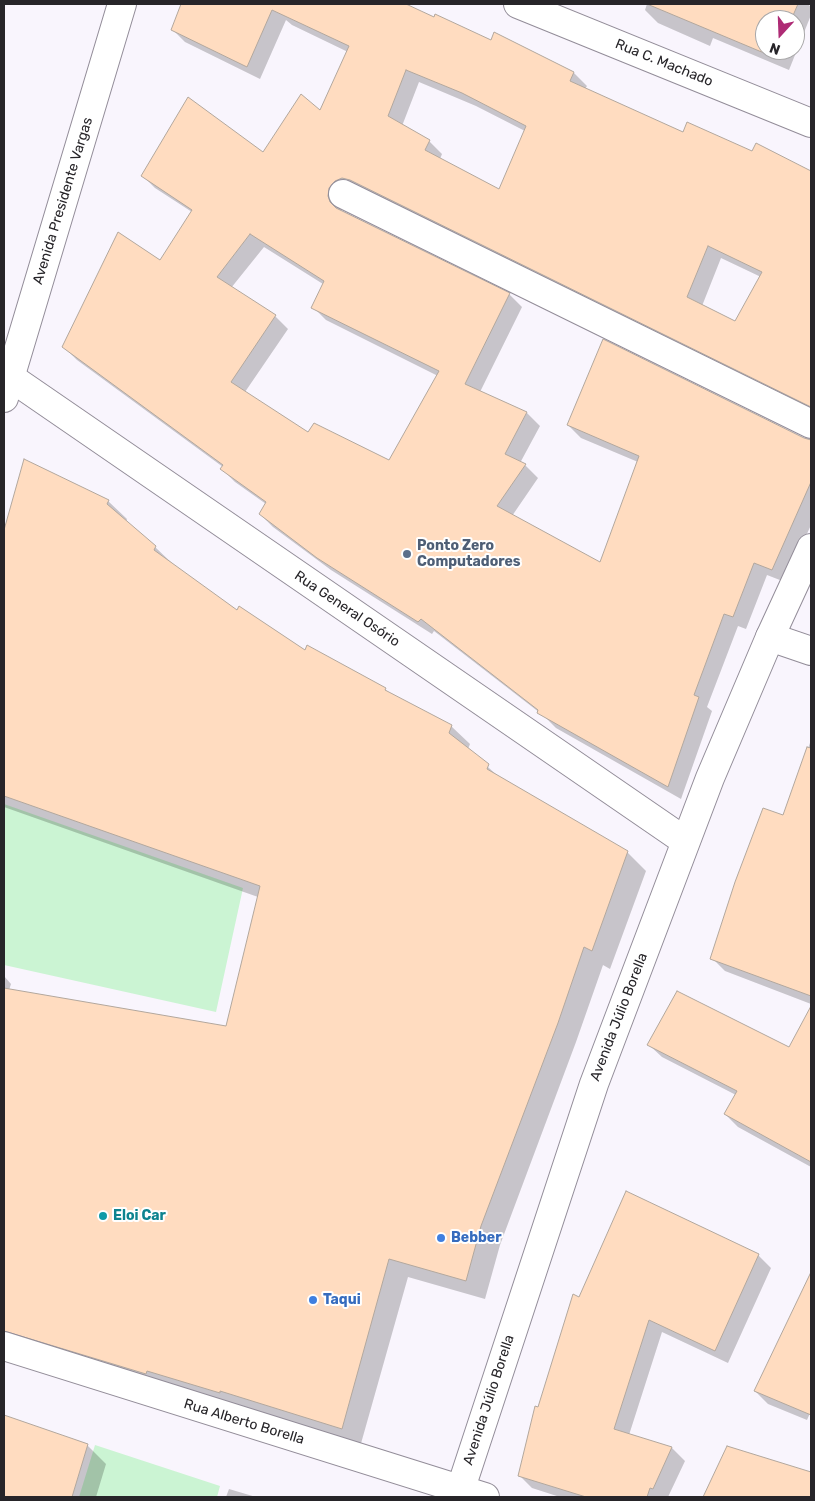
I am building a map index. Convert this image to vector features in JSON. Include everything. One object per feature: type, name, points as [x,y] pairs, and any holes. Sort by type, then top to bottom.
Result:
[{"type":"street","name":"Avenida Presidente Vargas","points":[[7,388],[122,4]]},
{"type":"street","name":"Rua C. Machado","points":[[518,4],[811,123]]},
{"type":"street","points":[[343,194],[811,424]]},
{"type":"street","name":"Rua General Osório","points":[[7,388],[685,841]]},
{"type":"street","name":"Avenida Júlio Borella","points":[[468,1495],[594,1084],[685,841],[770,637],[811,548]]},
{"type":"street","points":[[770,637],[811,651]]},
{"type":"street","name":"Rua Alberto Borella","points":[[4,1346],[468,1495]]},
{"type":"green space","points":[[4,804],[243,888],[216,1012],[4,965]]},
{"type":"green space","points":[[95,1445],[220,1486],[217,1497],[79,1497]]},
{"type":"building","points":[[181,4],[406,4],[434,17],[435,14],[491,40],[494,32],[574,72],[570,81],[683,132],[687,122],[752,151],[756,143],[811,171],[811,407],[350,180],[342,178],[335,181],[329,188],[328,196],[330,202],[336,208],[510,293],[465,384],[527,412],[505,454],[526,464],[497,506],[600,562],[639,456],[567,425],[603,339],[811,440],[811,482],[772,570],[754,563],[733,617],[724,614],[694,695],[699,697],[668,787],[537,713],[538,710],[421,619],[418,622],[317,558],[259,514],[266,502],[220,469],[223,465],[62,347],[118,232],[160,260],[192,210],[141,176],[188,97],[263,152],[301,94],[320,110],[349,46],[272,10],[247,67],[171,30]],"holes":[[[406,70],[462,93],[526,126],[499,189],[425,150],[430,140],[388,116]],[[250,234],[324,281],[311,308],[439,371],[389,460],[314,423],[308,432],[231,382],[276,315],[217,277]],[[708,246],[762,272],[735,321],[687,297]]]},
{"type":"building","points":[[647,4],[798,4],[795,10],[755,10],[755,49]]},
{"type":"building","points":[[24,459],[109,500],[107,504],[156,546],[154,550],[237,610],[239,606],[305,650],[307,645],[386,688],[385,690],[452,725],[449,733],[489,764],[487,769],[628,851],[592,951],[584,947],[558,1023],[481,1226],[466,1281],[389,1259],[342,1429],[220,1391],[220,1393],[147,1371],[146,1374],[4,1331],[4,988],[226,1026],[260,886],[4,796],[4,530]]},
{"type":"building","points":[[807,747],[811,748],[811,996],[710,959],[735,882],[763,808],[783,815]]},
{"type":"building","points":[[677,991],[789,1047],[811,1006],[811,1162],[724,1114],[737,1091],[647,1045]]},
{"type":"building","points":[[626,1191],[759,1254],[715,1351],[649,1320],[614,1429],[672,1447],[653,1489],[650,1488],[647,1497],[586,1497],[518,1476],[535,1406],[538,1407],[573,1294],[579,1297]]},
{"type":"building","points":[[811,1272],[811,1415],[754,1391]]},
{"type":"building","points":[[4,1415],[88,1444],[72,1497],[4,1497]]},
{"type":"building","points":[[727,1446],[811,1472],[811,1497],[703,1497]]},
{"type":"place","name":"Ponto Zero Computadores","points":[[407,554]]},
{"type":"place","name":"Eloi Car","points":[[103,1216]]},
{"type":"place","name":"Bebber","points":[[441,1238]]},
{"type":"place","name":"Taqui","points":[[313,1300]]}]
